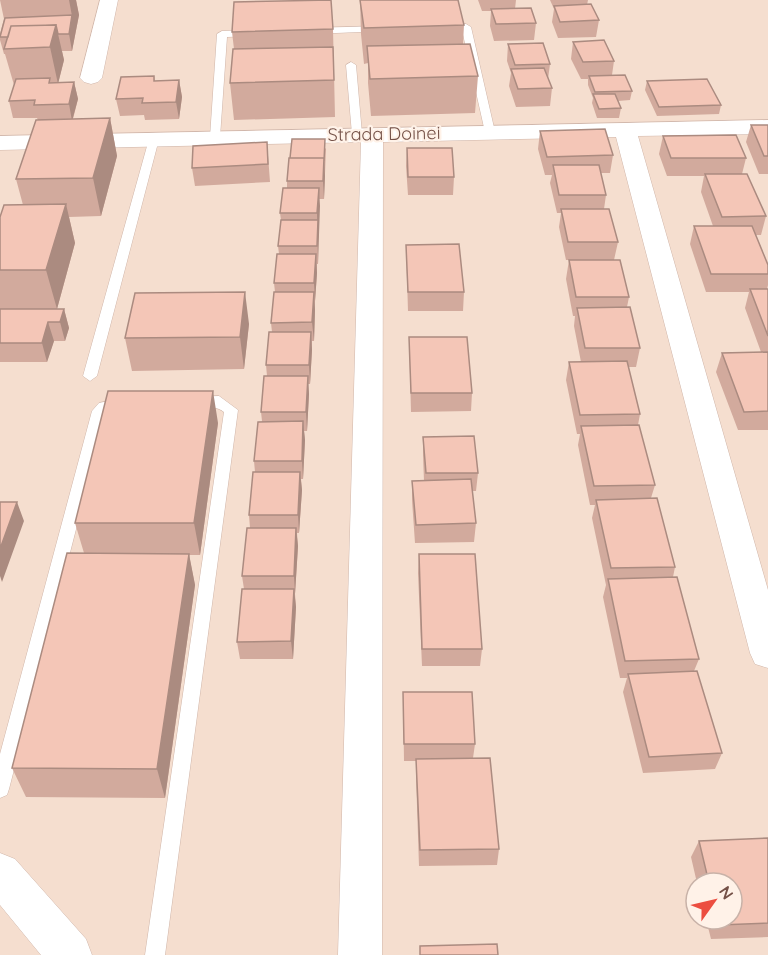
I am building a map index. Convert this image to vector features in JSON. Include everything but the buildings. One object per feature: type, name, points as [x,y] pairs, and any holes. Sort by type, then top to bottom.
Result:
[{"type":"street","points":[[91,78],[109,0]]},
{"type":"street","name":"Strada Doinei","points":[[0,143],[768,127]]},
{"type":"street","points":[[625,130],[768,653]]},
{"type":"street","points":[[360,955],[365,134]]},
{"type":"street","points":[[0,873],[68,954]]},
{"type":"lane","points":[[431,28],[466,27],[490,132]]},
{"type":"lane","points":[[303,32],[396,29]]},
{"type":"lane","points":[[215,137],[222,34],[269,32]]},
{"type":"lane","points":[[351,65],[365,134]]},
{"type":"lane","points":[[90,376],[154,139]]},
{"type":"lane","points":[[155,955],[231,410],[219,401],[184,402]]},
{"type":"lane","points":[[0,789],[99,411],[104,406],[114,403],[138,403]]},
{"type":"shaded area","points":[[0,0],[768,0],[768,955],[0,955]]}]
